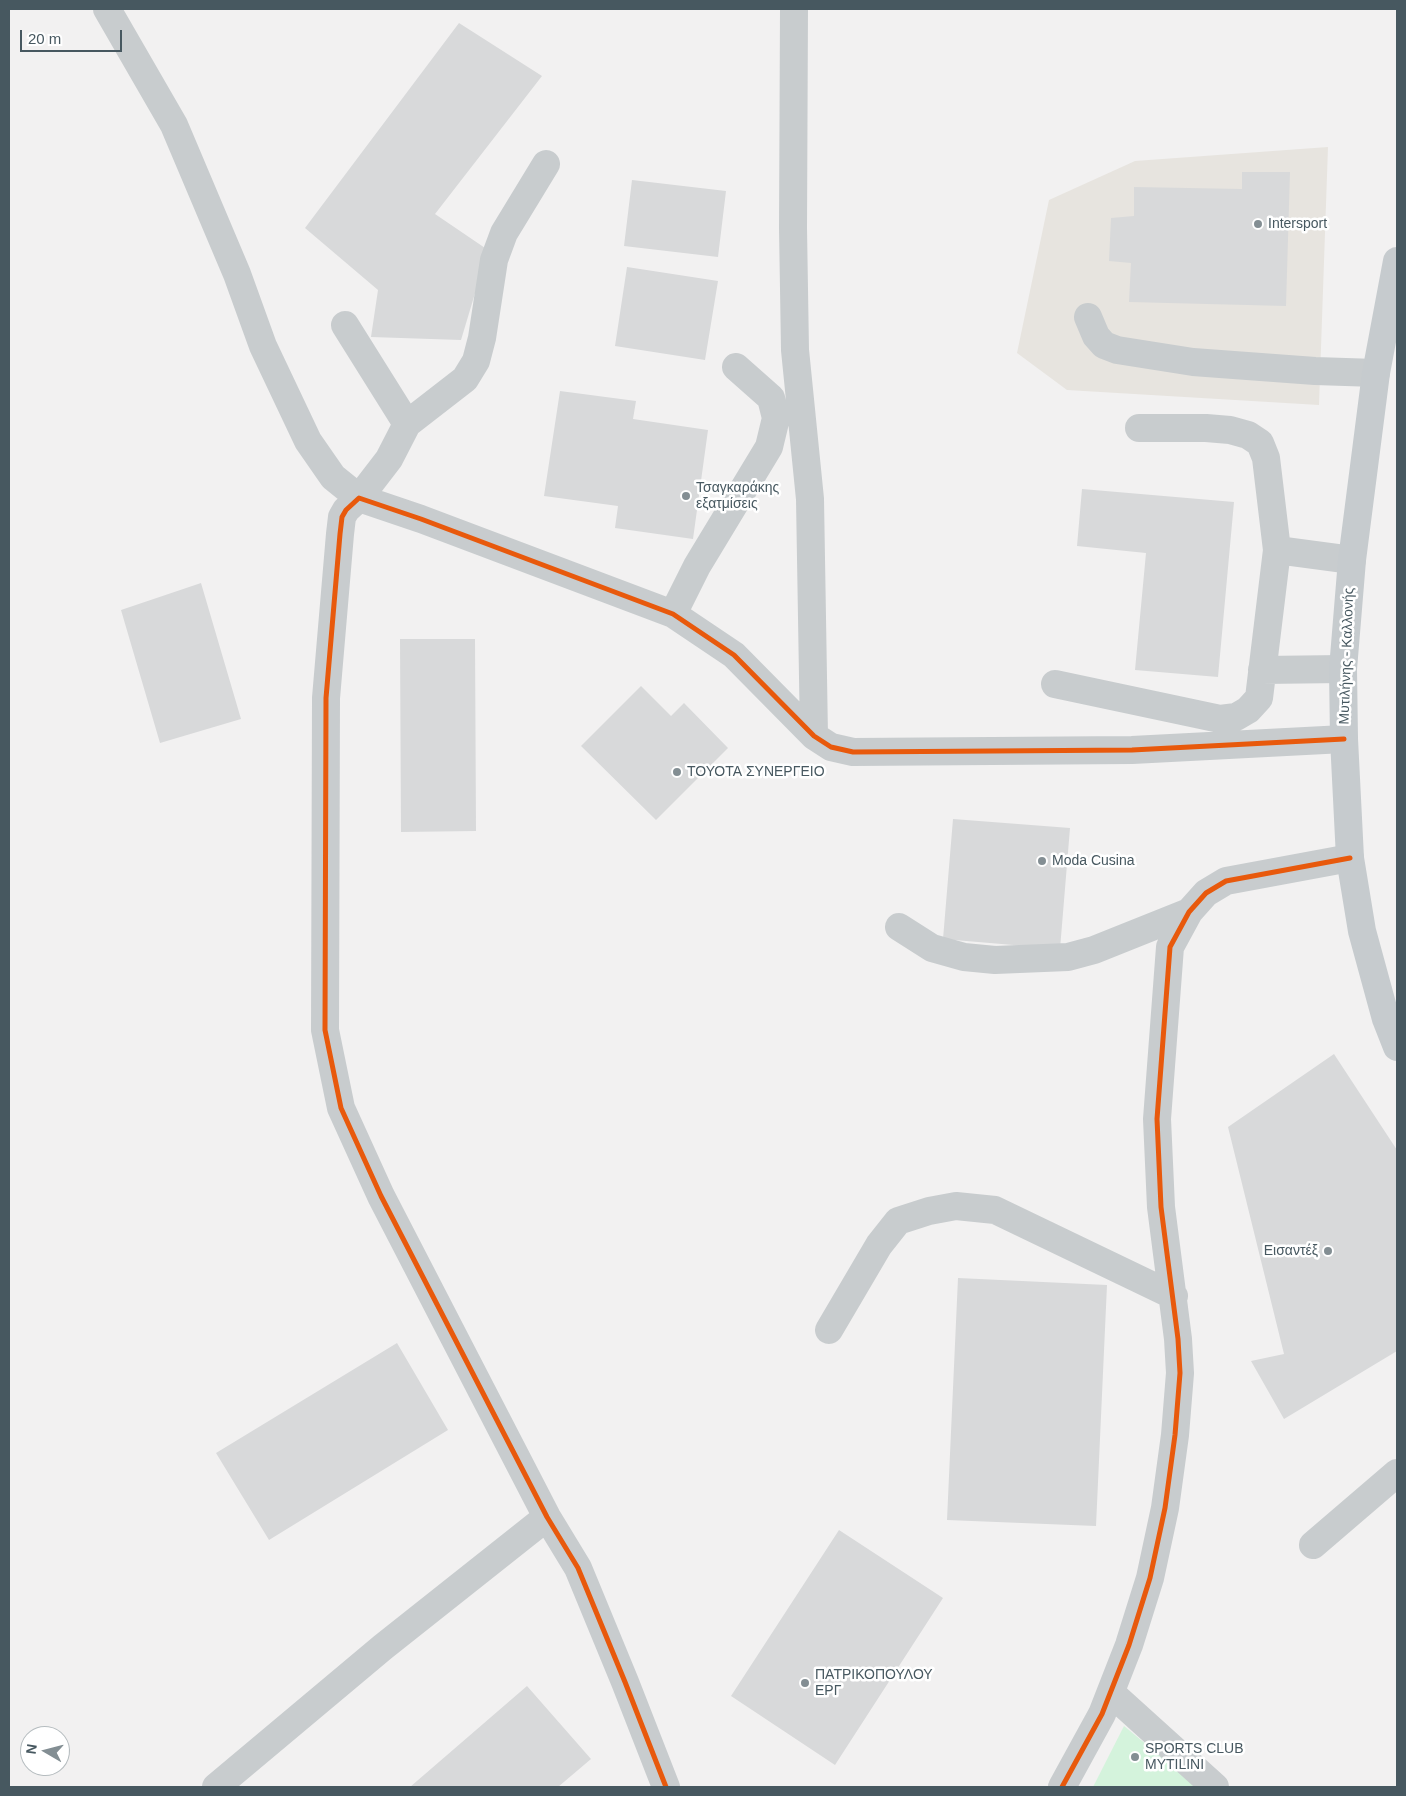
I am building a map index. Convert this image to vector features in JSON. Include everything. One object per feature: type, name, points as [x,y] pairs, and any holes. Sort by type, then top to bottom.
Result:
[{"type":"main road","name":"Μυτιλήνης - Καλλονής","points":[[1397,262],[1376,373],[1352,560],[1343,669],[1344,740],[1350,858],[1362,931],[1386,1019],[1397,1047]]},
{"type":"street","points":[[107,9],[174,125],[236,274],[263,346],[308,441],[333,477],[359,498],[421,519],[673,614],[734,655],[814,736],[831,747],[853,752],[1132,750],[1344,740]]},
{"type":"street","points":[[794,9],[794,350],[810,499],[814,736]]},
{"type":"street","points":[[546,164],[504,233],[494,260],[482,338],[476,361],[464,379],[407,424],[389,459],[342,517],[326,698],[325,1030],[341,1108],[381,1196],[548,1517],[578,1568],[666,1787]]},
{"type":"street","points":[[1088,317],[1096,336],[1104,345],[1117,350],[1193,362],[1315,372],[1376,373]]},
{"type":"street","points":[[345,325],[407,424]]},
{"type":"street","points":[[673,614],[697,566],[770,447],[776,418],[771,398],[736,367]]},
{"type":"street","points":[[1055,684],[1220,719],[1236,717],[1248,710],[1259,698],[1278,550],[1266,458],[1260,443],[1248,435],[1230,430],[1139,428]]},
{"type":"street","points":[[1278,550],[1352,560]]},
{"type":"street","points":[[1262,670],[1343,669]]},
{"type":"street","points":[[1062,1787],[1102,1714],[1129,1646],[1150,1578],[1165,1508],[1180,1373],[1174,1296],[1162,1207],[1157,1120],[1170,947],[1189,912],[1206,893],[1226,881],[1350,858]]},
{"type":"street","points":[[899,927],[932,948],[964,957],[996,960],[1068,957],[1094,950],[1189,912]]},
{"type":"street","points":[[829,1330],[879,1245],[898,1221],[929,1211],[956,1206],[995,1210],[1174,1296]]},
{"type":"street","points":[[1313,1545],[1397,1473]]},
{"type":"street","points":[[216,1787],[383,1647],[548,1517]]},
{"type":"street","points":[[1110,1693],[1215,1787]]},
{"type":"shaded area","points":[[1328,147],[1319,405],[1067,390],[1017,353],[1049,200],[1135,161]]},
{"type":"green space","name":"SPORTS CLUB MYTILINI","points":[[1124,1726],[1198,1787],[1093,1787]]},
{"type":"building","points":[[459,23],[542,76],[435,214],[488,250],[461,340],[371,337],[378,290],[305,228]]},
{"type":"building","points":[[1242,172],[1290,172],[1286,306],[1129,302],[1131,263],[1109,261],[1111,218],[1134,216],[1134,187],[1242,189]]},
{"type":"building","points":[[632,180],[726,191],[718,257],[624,246]]},
{"type":"building","points":[[627,267],[718,281],[705,360],[615,346]]},
{"type":"building","points":[[560,391],[636,401],[633,419],[708,430],[693,539],[615,528],[618,506],[544,496]]},
{"type":"building","points":[[1082,489],[1234,502],[1218,677],[1135,670],[1146,553],[1077,546]]},
{"type":"building","points":[[201,583],[241,719],[160,743],[121,610]]},
{"type":"building","points":[[400,639],[475,639],[476,831],[401,832]]},
{"type":"building","points":[[641,686],[671,716],[684,703],[728,748],[656,820],[581,746]]},
{"type":"building","points":[[953,819],[1070,828],[1060,949],[943,939]]},
{"type":"building","name":"Εισαντέξ","points":[[1334,1054],[1397,1150],[1397,1351],[1284,1419],[1251,1361],[1284,1354],[1228,1127]]},
{"type":"building","points":[[958,1278],[1107,1285],[1096,1526],[947,1520]]},
{"type":"building","points":[[397,1343],[448,1430],[269,1540],[216,1453]]},
{"type":"building","points":[[839,1530],[943,1598],[835,1765],[731,1696]]},
{"type":"building","points":[[527,1686],[591,1759],[558,1787],[410,1787]]},
{"type":"cycle path","points":[[666,1787],[578,1568],[547,1517],[381,1196],[341,1108],[325,1030],[326,698],[340,534],[342,517],[346,510],[359,498],[421,519],[673,614],[734,655],[814,736],[831,747],[853,752],[1132,750],[1344,739]]},
{"type":"cycle path","points":[[1062,1787],[1102,1714],[1129,1645],[1150,1578],[1165,1508],[1175,1435],[1180,1373],[1178,1339],[1161,1207],[1157,1119],[1170,947],[1189,912],[1206,893],[1226,881],[1350,858]]},
{"type":"place","name":"Intersport","points":[[1258,224]]},
{"type":"place","name":"Τσαγκαράκης εξατμίσεις","points":[[686,496]]},
{"type":"place","name":"ΤΟΥΟΤΑ ΣΥΝΕΡΓΕΙΟ","points":[[677,772]]},
{"type":"place","name":"Moda Cusina","points":[[1042,861]]},
{"type":"place","name":"Εισαντέξ","points":[[1328,1251]]},
{"type":"place","name":"ΠΑΤΡΙΚΟΠΟΥΛΟΥ ΕΡΓ","points":[[805,1683]]},
{"type":"place","name":"SPORTS CLUB MYTILINI","points":[[1135,1757]]}]
